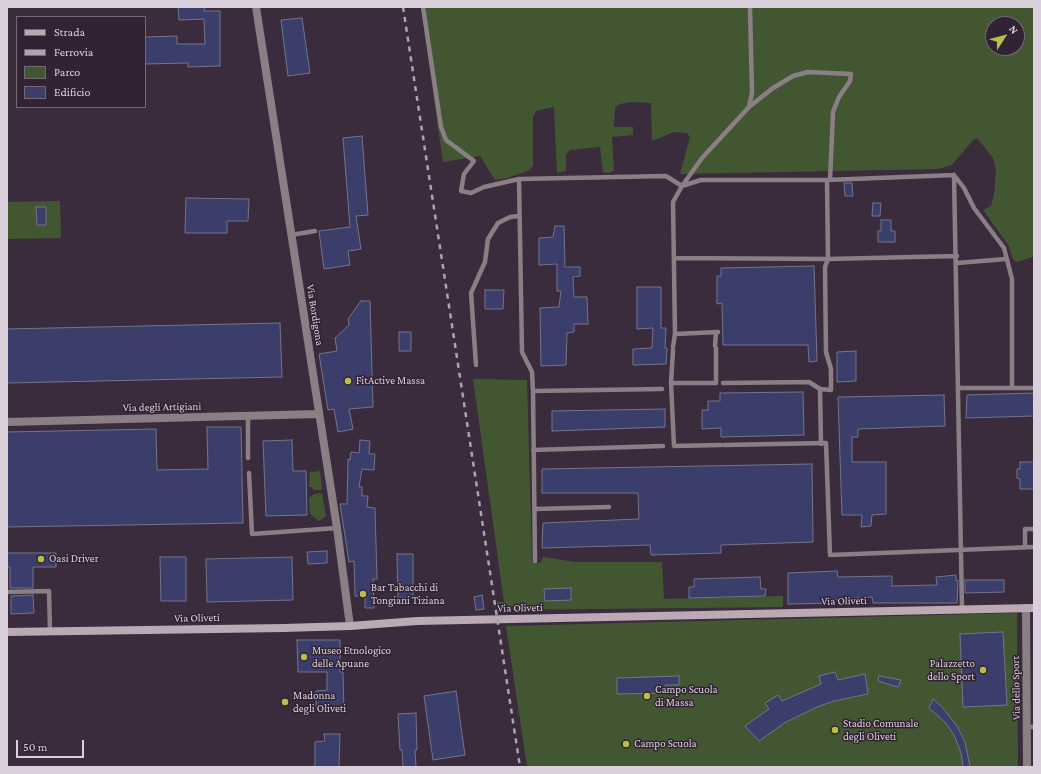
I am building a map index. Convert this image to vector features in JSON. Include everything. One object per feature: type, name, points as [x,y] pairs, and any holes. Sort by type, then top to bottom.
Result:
[{"type":"main road","name":"Via Oliveti","points":[[7,632],[350,626],[417,621],[1030,608]]},
{"type":"street","name":"Via Bordigona","points":[[256,7],[318,414],[337,528],[350,626]]},
{"type":"street","name":"Via degli Artigiani","points":[[7,422],[318,414]]},
{"type":"street","name":"Via dello Sport","points":[[1027,767],[1031,727],[1030,608]]},
{"type":"lane","points":[[422,7],[441,127],[446,140],[474,161],[464,174],[462,190],[471,193],[484,187],[519,179],[666,176],[682,186],[701,180],[829,180],[954,175]]},
{"type":"lane","points":[[749,107],[752,93],[750,7]]},
{"type":"lane","points":[[671,383],[809,382],[820,389],[831,390],[832,369],[826,352],[825,267],[828,259],[829,180],[833,112],[839,97],[850,81],[851,74],[808,72],[793,76],[773,88],[749,107],[702,158],[682,186],[673,202],[675,334],[673,349],[671,383],[671,389],[674,446]]},
{"type":"lane","points":[[954,175],[957,256],[962,610]]},
{"type":"lane","points":[[954,175],[964,188],[974,208],[1004,248],[1012,279],[1012,388]]},
{"type":"lane","points":[[519,179],[522,352],[532,372],[533,391],[535,561]]},
{"type":"lane","points":[[476,365],[471,292],[485,262],[488,238],[498,223],[510,217],[519,216]]},
{"type":"lane","points":[[291,235],[315,231]]},
{"type":"lane","points":[[674,258],[828,259],[957,256]]},
{"type":"lane","points":[[957,264],[1006,259]]},
{"type":"lane","points":[[675,334],[717,333],[715,347],[720,383]]},
{"type":"lane","points":[[958,388],[1034,388]]},
{"type":"lane","points":[[533,391],[671,389]]},
{"type":"lane","points":[[820,389],[821,444]]},
{"type":"lane","points":[[248,416],[248,458]]},
{"type":"lane","points":[[533,450],[826,443],[830,555],[1034,547]]},
{"type":"lane","points":[[248,473],[252,534],[337,528]]},
{"type":"lane","points":[[534,509],[609,507]]},
{"type":"lane","points":[[1025,548],[1025,529],[1034,529]]},
{"type":"lane","points":[[7,592],[49,591],[50,631]]},
{"type":"green space","points":[[421,7],[1034,7],[1033,257],[1016,262],[1013,259],[1009,246],[983,210],[991,206],[994,194],[996,169],[993,158],[977,138],[973,140],[952,165],[938,169],[680,174],[690,137],[687,133],[674,132],[652,141],[651,103],[632,102],[620,104],[615,107],[614,127],[633,127],[633,135],[612,137],[614,171],[608,173],[603,172],[600,147],[570,150],[566,155],[566,171],[557,173],[554,107],[536,111],[533,117],[533,166],[528,171],[507,178],[495,180],[480,156],[443,162]]},
{"type":"green space","points":[[60,201],[61,238],[7,239],[7,202]],"holes":[[[46,207],[46,225],[37,225],[36,208]]]},
{"type":"green space","points":[[473,379],[527,380],[532,562],[541,563],[543,557],[575,562],[662,562],[664,599],[783,596],[783,607],[498,610],[497,602],[504,602]]},
{"type":"green space","points":[[320,471],[322,490],[313,490],[312,487],[309,487],[310,472]]},
{"type":"green space","points":[[322,493],[326,516],[319,521],[310,514],[309,498],[314,494]]},
{"type":"green space","points":[[1017,613],[1018,767],[527,767],[506,626]]},
{"type":"building","points":[[178,7],[205,7],[204,11],[220,11],[220,66],[188,67],[188,63],[146,64],[146,37],[177,36],[177,44],[205,44],[204,19],[179,20]]},
{"type":"building","points":[[302,18],[310,73],[288,76],[281,20]]},
{"type":"building","points":[[362,136],[368,215],[356,216],[361,249],[348,251],[350,265],[324,269],[319,231],[350,227],[343,138]]},
{"type":"building","points":[[844,183],[852,183],[853,196],[845,196]]},
{"type":"building","points":[[186,198],[249,199],[248,221],[227,221],[227,233],[185,233]]},
{"type":"building","points":[[873,203],[881,203],[880,216],[872,216]]},
{"type":"building","points":[[36,207],[46,207],[46,225],[37,225]]},
{"type":"building","points":[[881,220],[891,220],[891,231],[895,231],[895,242],[878,242],[878,231],[881,231]]},
{"type":"building","points":[[555,226],[564,226],[565,267],[580,267],[580,276],[573,277],[574,297],[587,297],[588,324],[574,324],[574,332],[567,333],[566,365],[541,366],[540,308],[559,307],[561,291],[557,291],[557,264],[539,265],[539,238],[553,237]]},
{"type":"building","points":[[814,266],[817,361],[809,362],[808,345],[723,345],[722,303],[717,304],[717,276],[721,276],[721,268]]},
{"type":"building","points":[[637,287],[661,287],[661,328],[666,328],[666,364],[633,365],[633,349],[652,348],[653,328],[637,329]]},
{"type":"building","points":[[485,290],[504,290],[503,309],[485,309]]},
{"type":"building","name":"FitActive Massa","points":[[361,301],[370,301],[373,407],[349,409],[353,429],[338,432],[334,409],[328,410],[319,354],[337,351],[335,338],[349,325],[348,319]]},
{"type":"building","points":[[280,323],[282,377],[7,383],[7,329]]},
{"type":"building","points":[[399,332],[411,332],[411,351],[399,351]]},
{"type":"building","points":[[856,351],[856,381],[837,382],[837,352]]},
{"type":"building","points":[[803,392],[804,435],[721,437],[721,428],[702,429],[702,410],[708,410],[708,401],[720,401],[720,393]]},
{"type":"building","points":[[1034,393],[1034,416],[966,418],[967,395]]},
{"type":"building","points":[[944,395],[945,426],[858,429],[858,437],[852,437],[852,462],[886,462],[886,514],[872,515],[871,526],[861,527],[862,515],[842,515],[838,397]]},
{"type":"building","points":[[665,409],[665,427],[552,431],[552,411]]},
{"type":"building","points":[[207,427],[241,427],[243,523],[7,527],[7,432],[156,429],[157,470],[208,469]]},
{"type":"building","points":[[292,440],[293,471],[306,471],[307,515],[266,516],[263,441]]},
{"type":"building","points":[[360,440],[370,441],[369,454],[375,454],[374,470],[362,469],[359,487],[362,487],[362,496],[368,496],[367,507],[375,508],[377,579],[373,579],[374,608],[365,608],[365,596],[355,596],[354,561],[349,562],[340,504],[347,504],[348,459],[350,460],[351,452],[359,453]]},
{"type":"building","points":[[1020,462],[1034,462],[1034,489],[1020,489],[1020,479],[1017,478],[1017,469],[1020,469]]},
{"type":"building","points":[[812,464],[813,542],[721,545],[721,553],[651,555],[650,545],[542,548],[543,523],[639,519],[638,493],[542,493],[542,469]]},
{"type":"building","points":[[327,551],[327,563],[308,564],[307,552]]},
{"type":"building","points":[[7,553],[56,553],[56,567],[33,567],[33,588],[10,588],[10,567],[7,567]]},
{"type":"building","points":[[397,554],[413,554],[413,598],[398,598]]},
{"type":"building","points":[[160,557],[186,557],[186,601],[161,601]]},
{"type":"building","points":[[292,557],[293,600],[207,602],[206,559]]},
{"type":"building","points":[[837,571],[838,577],[892,576],[892,586],[937,585],[936,577],[956,575],[956,581],[958,580],[957,603],[873,603],[872,597],[832,600],[832,603],[788,604],[788,573]]},
{"type":"building","points":[[760,577],[761,589],[766,589],[765,596],[689,598],[689,587],[694,587],[694,579]]},
{"type":"building","points":[[965,580],[1004,580],[1004,592],[965,593]]},
{"type":"building","points":[[571,588],[571,600],[545,601],[544,589]]},
{"type":"building","points":[[33,595],[34,613],[11,614],[11,596]]},
{"type":"building","points":[[482,595],[484,609],[476,610],[474,597]]},
{"type":"building","name":"Palazzetto dello Sport","points":[[1003,632],[1007,705],[963,707],[960,634]]},
{"type":"building","points":[[297,640],[340,640],[340,672],[343,672],[344,711],[334,711],[334,707],[316,707],[316,691],[327,690],[327,672],[298,672]]},
{"type":"building","points":[[835,672],[838,680],[865,674],[868,694],[834,701],[817,707],[786,722],[759,741],[745,726],[769,709],[765,703],[778,695],[782,701],[821,684],[819,676]]},
{"type":"building","points":[[679,676],[679,685],[665,685],[665,693],[617,694],[617,678]]},
{"type":"building","points":[[879,676],[901,680],[898,687],[878,681]]},
{"type":"building","points":[[456,691],[465,755],[433,760],[424,696]]},
{"type":"building","points":[[933,699],[943,708],[957,726],[965,742],[970,767],[963,767],[961,753],[954,735],[945,722],[929,708]]},
{"type":"building","points":[[416,713],[416,767],[403,767],[402,750],[400,750],[398,714]]},
{"type":"building","points":[[324,734],[340,734],[339,767],[315,767],[315,742],[325,741]]},
{"type":"railway","points":[[403,7],[520,767]]},
{"type":"place","name":"FitActive Massa","points":[[348,381]]},
{"type":"place","name":"Oasi Driver","points":[[41,559]]},
{"type":"place","name":"Bar Tabacchi di Tongiani Tiziana","points":[[363,594]]},
{"type":"place","name":"Museo Etnologico delle Apuane","points":[[304,657]]},
{"type":"place","name":"Palazzetto dello Sport","points":[[983,670]]},
{"type":"place","name":"Campo Scuola di Massa","points":[[647,696]]},
{"type":"place","name":"Madonna degli Oliveti","points":[[285,702]]},
{"type":"place","name":"Stadio Comunale degli Oliveti","points":[[835,730]]},
{"type":"place","name":"Campo Scuola","points":[[626,744]]}]
